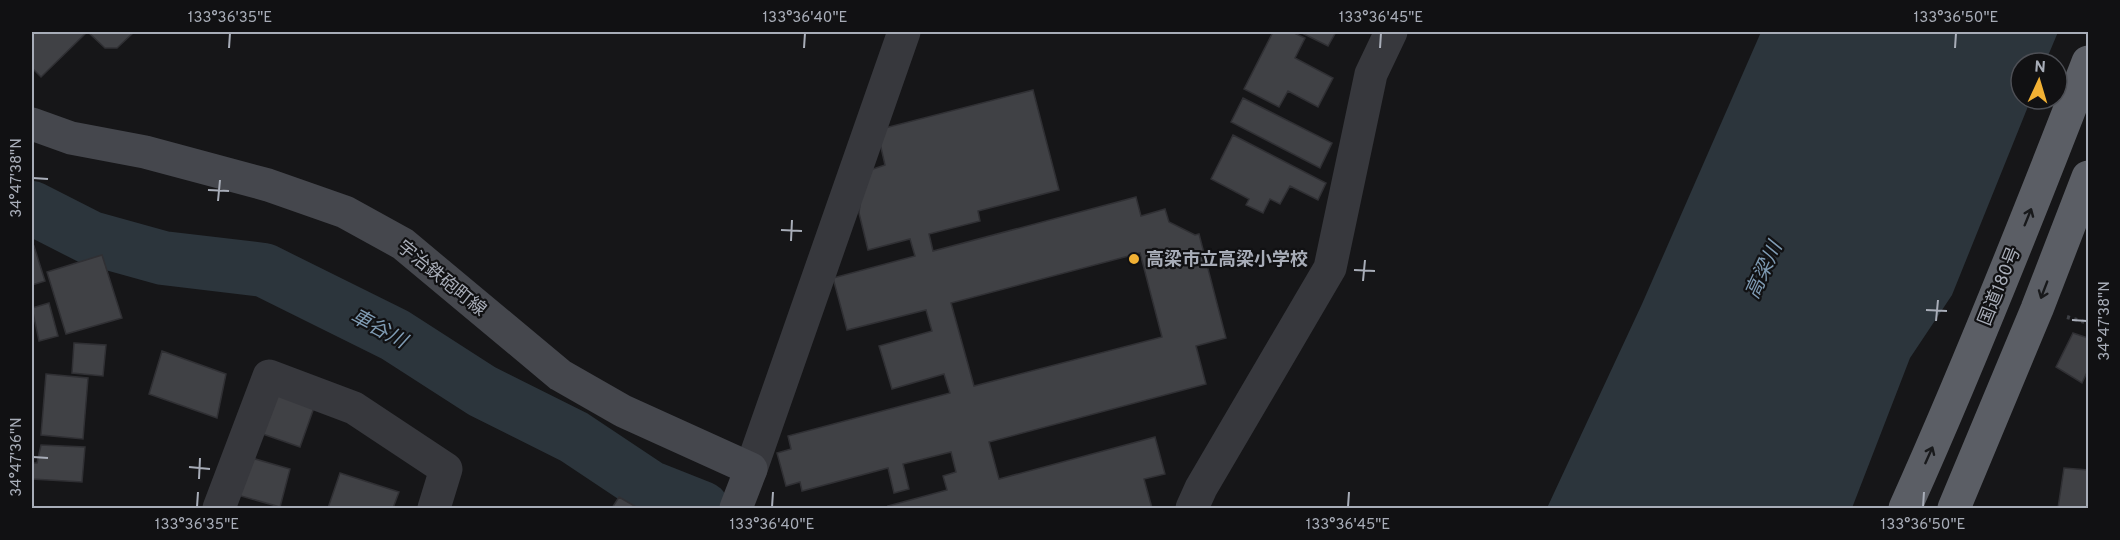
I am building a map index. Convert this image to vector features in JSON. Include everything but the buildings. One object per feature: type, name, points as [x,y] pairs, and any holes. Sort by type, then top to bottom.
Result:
[{"type":"highway","name":"国道180号","points":[[1905,508],[1950,406],[2042,183],[2088,62]]},
{"type":"highway","points":[[1954,508],[2037,309],[2088,177]]},
{"type":"main road","name":"宇治鉄砲町線","points":[[32,124],[71,138],[145,152],[257,182],[345,212],[403,244],[560,375],[624,411],[743,490]]},
{"type":"street","points":[[743,490],[904,32]]},
{"type":"street","points":[[1192,508],[1330,268],[1371,74],[1391,32]]},
{"type":"street","points":[[219,508],[269,376],[354,408],[446,469],[434,508]]},
{"type":"water","name":"高梁川","points":[[1761,32],[2058,32],[2050,51],[2009,51],[2009,111],[2026,111],[1952,295],[1910,358],[1852,508],[1547,508],[1642,304]]},
{"type":"waterway","name":"車谷川","points":[[32,208],[91,238],[163,258],[264,270],[395,335],[482,391],[574,437],[649,487],[702,508]]},
{"type":"place","name":"高梁市立高梁小学校","points":[[1134,259]]}]
